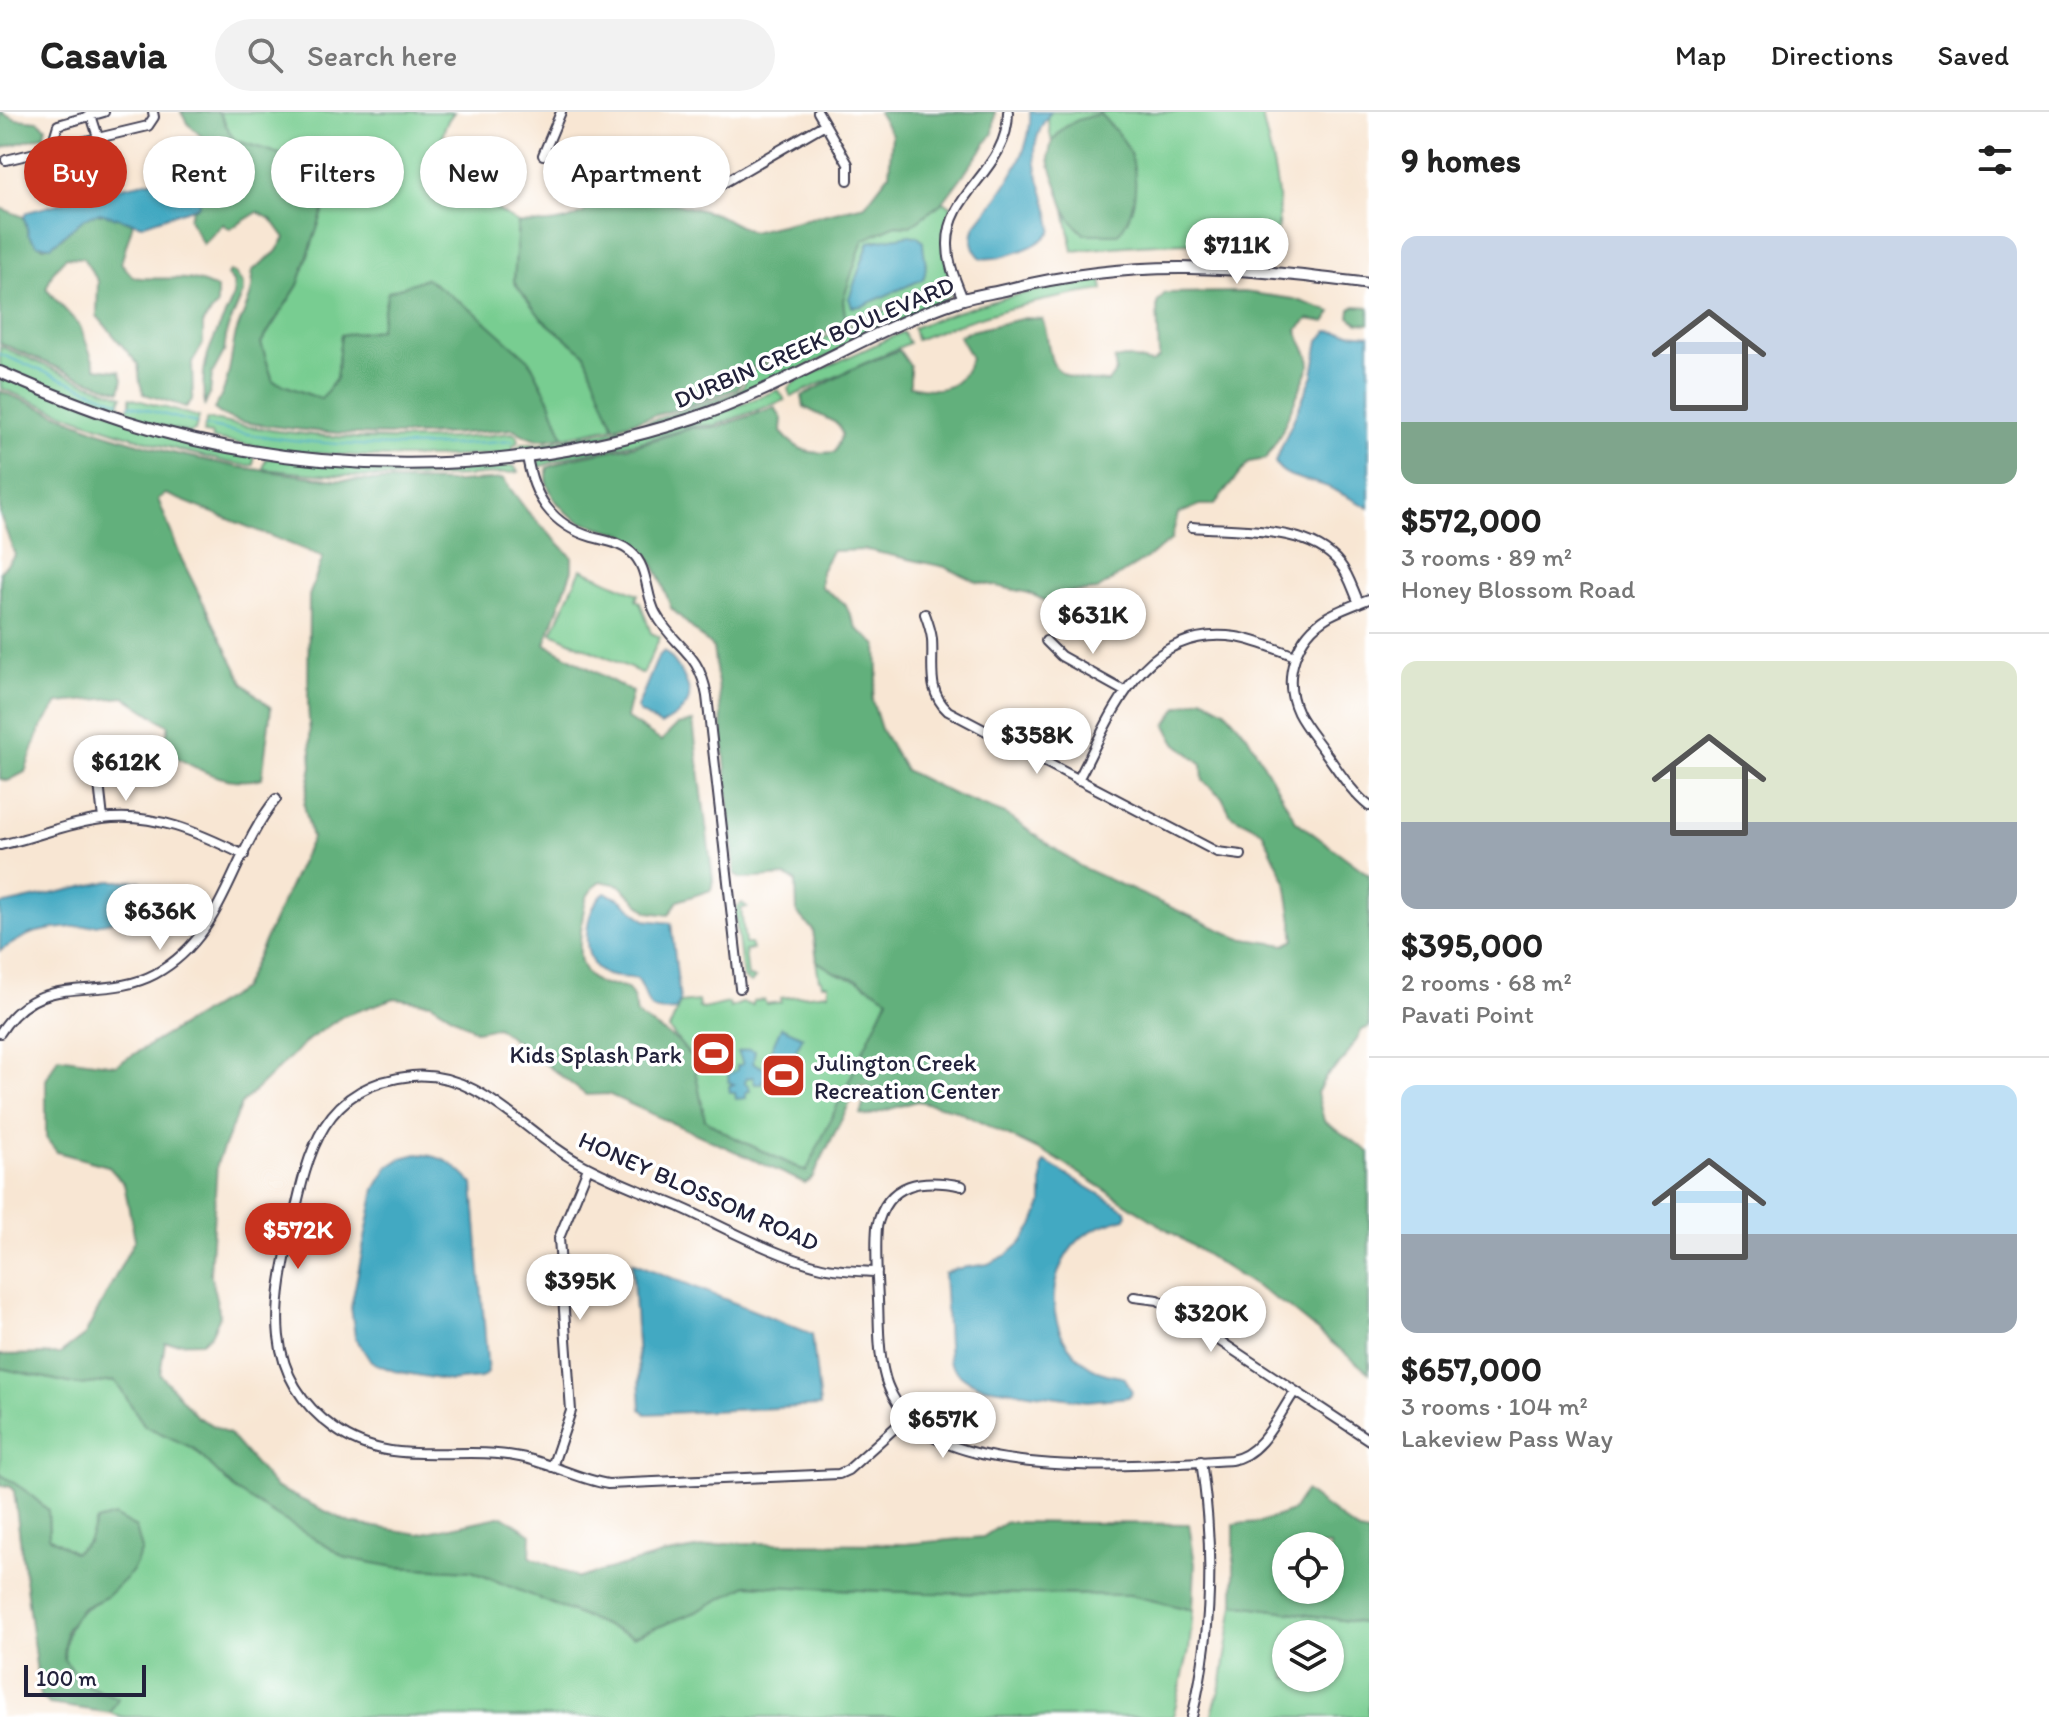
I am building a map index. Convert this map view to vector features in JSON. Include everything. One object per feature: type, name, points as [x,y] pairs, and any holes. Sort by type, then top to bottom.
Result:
[{"type":"street","points":[[55,136],[58,125],[104,112]]},
{"type":"street","points":[[103,136],[148,126],[154,117],[153,112]]},
{"type":"street","points":[[551,136],[561,112]]},
{"type":"street","points":[[818,112],[848,164],[848,180]]},
{"type":"street","points":[[963,299],[948,255],[949,229],[958,206],[1000,149],[1008,112]]},
{"type":"street","points":[[91,114],[98,136]]},
{"type":"street","points":[[730,179],[825,124]]},
{"type":"street","points":[[6,160],[24,155]]},
{"type":"street","name":"DURBIN CREEK BOULEVARD","points":[[0,372],[128,422],[256,452],[378,463],[462,462],[527,456],[620,439],[720,409],[904,322],[963,299],[1067,276],[1175,266],[1273,271],[1369,284]]},
{"type":"street","points":[[527,456],[536,492],[554,518],[580,533],[620,544],[636,556],[656,616],[690,653],[702,675],[707,696],[740,988]]},
{"type":"street","points":[[1192,527],[1288,535],[1311,541],[1340,564],[1359,603]]},
{"type":"street","points":[[1369,599],[1318,624],[1302,642],[1295,656],[1291,685],[1298,714],[1354,792],[1369,806]]},
{"type":"street","points":[[925,614],[932,636],[933,690],[948,711],[1217,852],[1241,855]]},
{"type":"street","points":[[1078,780],[1124,691],[1152,659],[1194,639],[1236,637],[1295,656]]},
{"type":"street","points":[[1046,641],[1061,656],[1124,691]]},
{"type":"street","points":[[98,774],[103,819]]},
{"type":"street","points":[[0,1033],[8,1021],[39,997],[59,991],[131,983],[168,966],[198,940],[211,921],[265,813],[276,799]]},
{"type":"street","points":[[0,845],[103,819],[163,822],[204,836],[244,855]]},
{"type":"street","name":"HONEY BLOSSOM ROAD","points":[[877,1272],[846,1271],[802,1261],[588,1168],[545,1142],[469,1086],[438,1077],[415,1076],[391,1079],[354,1096],[327,1121],[310,1150],[278,1296],[277,1330],[280,1350],[305,1401],[333,1428],[367,1446],[385,1451],[430,1455],[502,1455],[608,1484],[830,1476],[848,1470],[907,1417]]},
{"type":"street","points":[[552,1467],[571,1411],[559,1238],[588,1168]]},
{"type":"street","points":[[962,1186],[926,1180],[900,1191],[880,1216],[876,1237],[884,1375],[907,1417],[941,1442],[963,1450],[1063,1466],[1239,1458],[1251,1452],[1295,1391]]},
{"type":"street","points":[[1134,1297],[1158,1300],[1369,1440]]},
{"type":"street","points":[[1192,1717],[1208,1627],[1211,1566],[1201,1461]]},
{"type":"green space","points":[[0,112],[16,119],[38,121],[46,127],[44,136],[24,136],[24,142],[0,151]]},
{"type":"green space","points":[[181,112],[219,112],[232,136],[201,136],[187,123]]},
{"type":"green space","points":[[219,112],[454,112],[443,136],[420,136],[420,208],[495,208],[518,223],[514,282],[542,319],[585,354],[614,427],[563,437],[549,399],[529,360],[379,330],[341,335],[336,379],[321,399],[273,381],[261,343],[298,285],[324,208],[404,208],[404,136],[271,136],[271,151],[255,146],[255,136],[232,136]]},
{"type":"green space","points":[[878,112],[995,112],[993,133],[943,202],[910,226],[896,225],[863,240],[843,300],[846,324],[749,369],[737,389],[614,427],[585,354],[542,319],[514,282],[518,223],[565,220],[590,208],[693,208],[716,214],[751,232],[865,205],[889,174],[892,135]]},
{"type":"green space","points":[[1046,112],[1261,112],[1278,202],[1276,238],[1271,256],[1261,262],[1250,261],[1250,245],[1205,243],[1073,251]]},
{"type":"green space","points":[[1100,114],[1125,143],[1135,178],[1130,214],[1118,234],[1084,234],[1078,228],[1064,207],[1049,162],[1051,146],[1060,131],[1083,118]]},
{"type":"green space","points":[[255,146],[271,151],[271,208],[324,208],[298,285],[261,343],[273,381],[321,399],[336,379],[341,335],[379,330],[388,292],[426,278],[476,313],[529,360],[549,399],[563,437],[537,440],[514,429],[455,434],[367,435],[245,422],[221,414],[214,409],[226,383],[235,337],[250,297],[252,271],[276,252],[285,238],[272,220],[258,212],[230,229],[223,224],[203,244],[189,219],[192,210],[255,208]]},
{"type":"green space","points":[[943,202],[952,206],[944,244],[950,282],[936,289],[918,292],[846,324],[843,300],[863,239],[896,225],[910,226]],"holes":[[[875,240],[923,242],[926,264],[923,279],[862,306]]]},
{"type":"green space","points":[[0,208],[24,217],[29,236],[43,247],[59,240],[79,222],[94,214],[133,223],[121,263],[133,277],[186,279],[217,289],[217,306],[203,322],[203,344],[192,363],[193,399],[186,407],[144,394],[138,364],[97,316],[98,281],[83,258],[66,257],[53,272],[46,289],[80,326],[96,368],[120,371],[123,379],[120,391],[0,343]]},
{"type":"green space","points":[[235,273],[243,284],[243,293],[227,330],[224,352],[212,374],[210,394],[205,405],[206,360],[234,295],[233,282],[227,275]]},
{"type":"green space","points":[[1101,278],[1103,290],[1008,309],[916,340],[913,328],[959,311],[1029,292]]},
{"type":"green space","points":[[951,286],[952,293],[944,300],[789,374],[737,395],[630,430],[517,452],[517,448],[524,443],[537,445],[639,425],[735,393],[754,370],[910,299]]},
{"type":"green space","points":[[1244,292],[1294,299],[1332,312],[1325,322],[1308,319],[1297,330],[1310,365],[1281,433],[1266,459],[1249,462],[1214,505],[1200,505],[1178,514],[1171,540],[1148,557],[1097,590],[1066,593],[1050,603],[1029,593],[977,582],[945,567],[867,550],[832,551],[821,571],[821,587],[845,604],[857,629],[877,645],[878,673],[872,700],[881,729],[905,770],[955,795],[1005,814],[1081,867],[1239,938],[1285,945],[1295,940],[1286,882],[1262,831],[1231,815],[1222,797],[1203,781],[1202,764],[1175,742],[1166,725],[1178,707],[1203,698],[1225,710],[1247,735],[1296,821],[1369,875],[1369,1027],[1362,1030],[1344,1060],[1326,1076],[1317,1093],[1324,1121],[1369,1152],[1369,1373],[1288,1307],[1055,1158],[953,1109],[917,1101],[867,1116],[860,1114],[869,1087],[859,1085],[812,1178],[805,1183],[608,1094],[586,1095],[497,1027],[476,1031],[431,1003],[395,998],[343,1016],[308,1040],[241,1104],[217,1163],[210,1273],[220,1316],[212,1333],[202,1342],[165,1343],[160,1374],[197,1417],[229,1434],[275,1487],[350,1523],[419,1534],[503,1516],[531,1534],[530,1557],[579,1578],[662,1555],[730,1543],[905,1544],[983,1537],[1006,1522],[1189,1524],[1195,1564],[1193,1610],[1130,1595],[927,1593],[747,1585],[696,1612],[633,1637],[472,1571],[395,1567],[346,1558],[236,1491],[193,1448],[145,1426],[115,1381],[78,1385],[0,1368],[0,1355],[60,1354],[85,1335],[135,1239],[124,1184],[108,1166],[57,1152],[46,1138],[46,1080],[58,1057],[116,1065],[242,989],[312,838],[304,805],[312,766],[308,705],[309,596],[323,557],[166,494],[158,499],[182,560],[244,684],[271,708],[262,778],[223,778],[198,769],[162,749],[169,726],[125,697],[58,703],[40,730],[25,772],[8,781],[0,779],[0,572],[15,555],[0,515],[0,391],[99,431],[168,452],[238,467],[336,480],[458,482],[503,479],[528,512],[572,557],[572,570],[545,644],[632,692],[626,718],[661,741],[677,725],[693,722],[713,880],[711,890],[678,901],[669,915],[648,912],[619,885],[600,881],[588,895],[584,906],[580,943],[582,965],[598,983],[625,988],[634,1001],[637,1015],[679,1042],[693,1060],[705,1120],[806,1172],[888,998],[817,961],[813,930],[797,913],[796,881],[786,876],[741,879],[735,875],[713,648],[671,608],[660,577],[645,550],[626,535],[581,522],[566,512],[554,499],[547,484],[547,468],[572,458],[637,445],[692,428],[718,427],[775,407],[782,419],[781,432],[793,444],[811,452],[835,452],[842,434],[838,424],[804,407],[802,396],[859,366],[899,350],[910,366],[910,386],[940,389],[961,377],[971,358],[959,336],[1025,318],[1042,319],[1051,358],[1060,371],[1074,378],[1108,382],[1116,371],[1114,359],[1125,357],[1152,363],[1159,358],[1157,303],[1165,293]]},
{"type":"green space","points":[[1355,306],[1369,307],[1369,324],[1349,317],[1350,309]]},
{"type":"green space","points":[[903,332],[909,343],[791,397],[788,389],[794,382]]},
{"type":"green space","points":[[0,346],[123,396],[119,403],[122,405],[119,410],[106,409],[0,367]]},
{"type":"green space","points":[[0,376],[247,454],[254,457],[254,465],[206,457],[102,427],[1,388]]},
{"type":"green space","points":[[778,390],[785,400],[716,425],[693,426],[640,442],[570,456],[537,468],[539,461],[545,457],[729,409]]},
{"type":"green space","points":[[130,398],[199,417],[195,431],[189,433],[126,416]]},
{"type":"green space","points":[[207,419],[321,436],[435,439],[512,433],[517,435],[519,441],[513,446],[513,453],[437,457],[325,454],[213,439],[211,434],[203,433]]},
{"type":"green space","points":[[266,459],[430,472],[514,466],[518,472],[390,478],[263,469]]},
{"type":"green space","points":[[581,569],[638,594],[636,600],[640,602],[651,633],[660,637],[643,674],[552,633]]},
{"type":"green space","points":[[742,903],[747,907],[741,909],[745,944],[750,944],[752,949],[745,951],[748,977],[755,978],[751,983],[743,978],[735,913]]},
{"type":"green space","name":"Julington Creek Recreation Center","points":[[816,961],[888,998],[807,1172],[729,1135],[705,1120],[693,1060],[669,1029],[680,1003],[698,1001],[699,1008],[703,1009],[729,1003],[730,1008],[742,1003],[753,1005],[753,1001],[764,1000],[766,1004],[781,1002],[781,998],[828,993],[828,984],[822,984],[819,979]]},
{"type":"green space","points":[[0,1368],[78,1385],[115,1381],[145,1426],[193,1448],[236,1491],[395,1567],[472,1571],[633,1637],[695,1612],[747,1585],[927,1593],[1130,1595],[1193,1610],[1189,1650],[1173,1717],[123,1717],[110,1713],[117,1698],[86,1685],[64,1660],[73,1620],[106,1597],[88,1542],[75,1553],[49,1537],[48,1510],[0,1474]]},
{"type":"green space","points":[[0,1474],[48,1510],[49,1537],[74,1553],[88,1542],[96,1521],[114,1516],[136,1528],[142,1550],[132,1572],[106,1597],[81,1609],[66,1630],[64,1660],[86,1685],[118,1698],[110,1713],[49,1704],[40,1697],[14,1491],[9,1486],[0,1485]]},
{"type":"green space","points":[[1305,1491],[1359,1532],[1369,1534],[1369,1624],[1234,1604],[1234,1524],[1260,1522],[1292,1511]]},
{"type":"green space","points":[[1234,1604],[1342,1620],[1272,1620],[1272,1692],[1344,1692],[1344,1620],[1369,1624],[1369,1717],[1211,1717],[1222,1681]]},
{"type":"water","points":[[1030,112],[1051,112],[1041,127],[1035,156],[1052,229],[1040,241],[1020,251],[981,258],[973,247],[973,231],[1021,158],[1030,128]]},
{"type":"water","points":[[143,182],[143,208],[192,208],[142,225],[100,213],[92,215],[51,246],[38,245],[29,236],[24,217],[27,212],[42,208],[127,208],[127,186]]},
{"type":"water","points":[[910,235],[923,242],[926,265],[923,279],[862,306],[852,307],[849,298],[869,242]]},
{"type":"water","points":[[1328,331],[1369,335],[1369,508],[1327,486],[1293,477],[1275,462],[1313,375],[1319,340]]},
{"type":"water","points":[[664,651],[683,675],[689,698],[682,710],[661,725],[637,708],[658,657]]},
{"type":"water","points":[[110,881],[140,881],[152,890],[151,900],[136,911],[108,923],[33,933],[0,951],[0,905]]},
{"type":"water","points":[[605,893],[620,899],[645,920],[671,923],[680,1001],[676,1010],[664,1011],[651,1007],[637,979],[604,974],[590,958],[587,946],[589,921],[592,910]]},
{"type":"water","points":[[781,1027],[803,1037],[790,1061],[770,1052]]},
{"type":"water","points":[[755,1051],[753,1063],[764,1068],[766,1078],[762,1084],[755,1084],[753,1077],[746,1078],[745,1083],[750,1091],[746,1092],[746,1098],[736,1099],[735,1093],[730,1093],[729,1086],[734,1084],[729,1082],[728,1075],[743,1064],[738,1052]]},
{"type":"water","points":[[417,1154],[448,1162],[473,1184],[488,1373],[481,1378],[450,1381],[394,1371],[371,1362],[355,1337],[351,1307],[375,1189],[388,1167],[402,1158]]},
{"type":"water","points":[[1045,1162],[1126,1210],[1126,1218],[1102,1225],[1081,1238],[1068,1254],[1054,1291],[1059,1330],[1069,1347],[1083,1361],[1101,1372],[1125,1378],[1132,1392],[1128,1397],[1087,1401],[984,1387],[965,1378],[949,1362],[944,1274],[955,1269],[988,1264],[1007,1255],[1022,1242],[1042,1204],[1042,1166]]},
{"type":"water","points":[[632,1262],[812,1334],[820,1406],[646,1414],[641,1409]]},
{"type":"waterway","points":[[0,354],[119,402]]},
{"type":"waterway","points":[[129,405],[196,423]]},
{"type":"waterway","points":[[206,426],[282,439],[358,445],[435,446],[512,441]]},
{"type":"place","name":"Kids Splash Park","points":[[713,1054]]},
{"type":"place","name":"Julington Creek Recreation Center","points":[[783,1076]]}]
